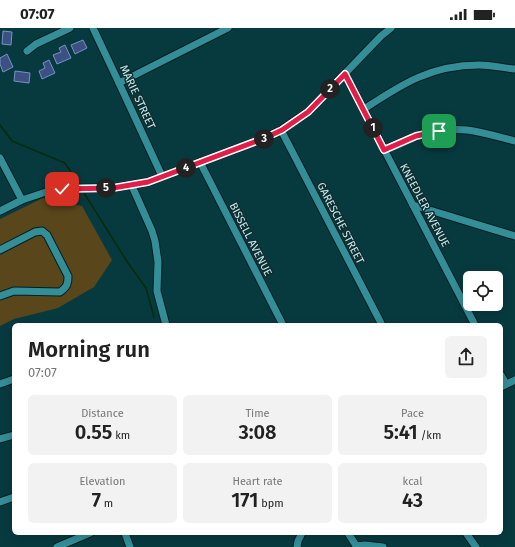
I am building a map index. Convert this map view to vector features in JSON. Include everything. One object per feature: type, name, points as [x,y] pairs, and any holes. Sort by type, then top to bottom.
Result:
[{"type":"street","points":[[27,52],[36,44],[70,28]]},
{"type":"street","name":"MARIE STREET","points":[[93,28],[162,176]]},
{"type":"street","points":[[119,83],[228,28]]},
{"type":"street","points":[[0,211],[22,200],[42,193],[62,189],[132,186],[265,138],[282,130],[308,112],[381,36],[391,28]]},
{"type":"street","points":[[364,109],[412,79],[438,70],[452,67],[480,65],[515,69]]},
{"type":"street","name":"KNEEDLER AVENUE","points":[[345,74],[474,323]]},
{"type":"street","name":"GARESCHE STREET","points":[[282,130],[381,323]]},
{"type":"street","points":[[384,150],[416,136],[439,131],[468,130],[515,141]]},
{"type":"street","points":[[0,158],[22,200]]},
{"type":"street","name":"BISSELL AVENUE","points":[[200,162],[282,323]]},
{"type":"street","points":[[132,186],[155,241],[158,262],[157,291],[163,323]]},
{"type":"street","points":[[413,205],[515,236]]},
{"type":"street","points":[[0,250],[35,232],[42,232],[47,235],[68,276],[68,283],[66,288],[60,292],[14,291],[0,296]]},
{"type":"street","points":[[0,384],[12,380]]},
{"type":"street","points":[[503,385],[515,380]]},
{"type":"street","points":[[0,440],[12,436]]},
{"type":"street","points":[[0,502],[12,498]]},
{"type":"street","points":[[57,547],[85,535]]},
{"type":"street","points":[[127,535],[130,547]]},
{"type":"street","points":[[297,547],[301,535]]},
{"type":"street","points":[[349,535],[356,546],[365,545],[382,547]]},
{"type":"street","points":[[467,535],[476,547]]},
{"type":"shaded area","points":[[43,198],[82,206],[112,260],[94,287],[58,308],[14,319],[0,326],[0,219]]},
{"type":"building","points":[[3,31],[12,32],[11,45],[2,44]]},
{"type":"building","points":[[83,40],[87,48],[75,54],[71,45]]},
{"type":"building","points":[[65,45],[71,58],[57,64],[53,55],[61,52],[59,48]]},
{"type":"building","points":[[7,54],[13,67],[3,72],[0,64],[0,58]]},
{"type":"building","points":[[49,60],[55,73],[42,79],[39,71],[45,68],[43,63]]},
{"type":"building","points":[[15,71],[30,73],[29,83],[14,81]]},
{"type":"waterway","points":[[0,125],[12,141],[65,163],[79,184]]},
{"type":"waterway","points":[[84,193],[128,263],[146,288],[154,317]]},
{"type":"route","points":[[62,189],[113,188],[132,186],[148,182],[265,138],[282,130],[308,112],[345,74],[384,150],[416,136],[439,131]]}]
